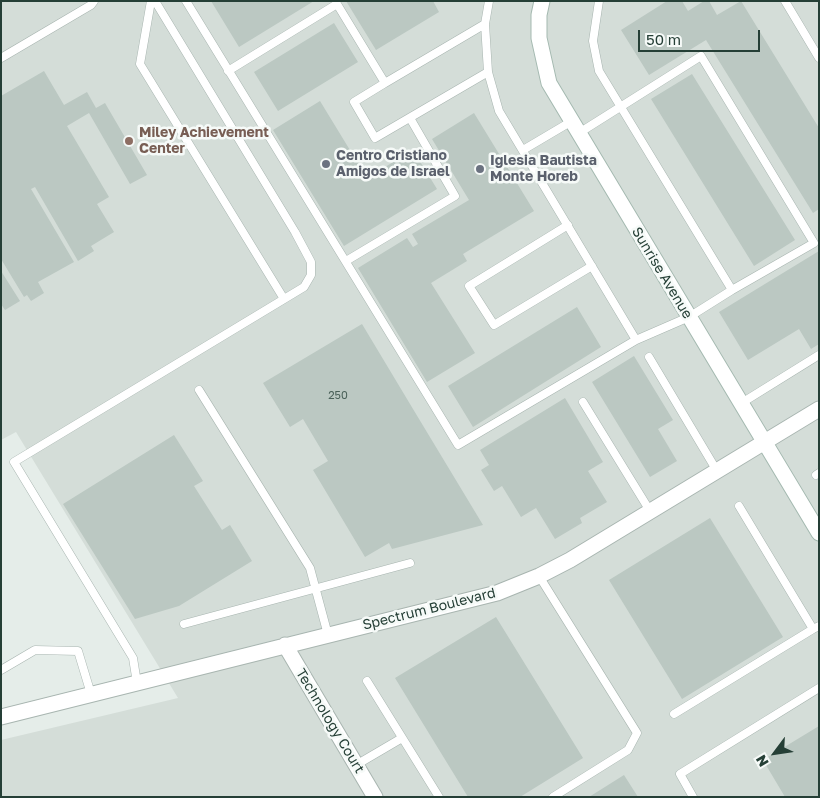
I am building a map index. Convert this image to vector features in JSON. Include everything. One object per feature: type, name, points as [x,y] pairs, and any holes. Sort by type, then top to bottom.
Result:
[{"type":"street","name":"Sunrise Avenue","points":[[542,1],[539,15],[540,38],[549,83],[819,533]]},
{"type":"street","name":"Spectrum Boulevard","points":[[1,717],[497,593],[539,576],[819,409]]},
{"type":"street","name":"Technology Court","points":[[285,646],[375,797]]},
{"type":"lane","points":[[1,58],[91,5],[94,1]]},
{"type":"lane","points":[[151,1],[140,64],[284,299]]},
{"type":"lane","points":[[137,683],[133,658],[14,462],[304,287],[311,275],[311,262],[155,1]]},
{"type":"lane","points":[[186,1],[458,445],[636,340],[689,317],[732,290],[817,242],[701,56],[620,106],[523,150]]},
{"type":"lane","points":[[489,1],[485,24],[488,72],[499,111],[636,340]]},
{"type":"lane","points":[[599,1],[593,41],[599,71],[732,290]]},
{"type":"lane","points":[[785,1],[819,58]]},
{"type":"lane","points":[[228,71],[338,4],[385,83]]},
{"type":"lane","points":[[485,24],[354,102],[376,138],[488,72]]},
{"type":"lane","points":[[346,261],[455,196],[410,118]]},
{"type":"lane","points":[[568,225],[469,286],[494,325],[592,266]]},
{"type":"lane","points":[[740,404],[819,355]]},
{"type":"lane","points":[[649,357],[717,470]]},
{"type":"lane","points":[[199,390],[310,568],[328,634]]},
{"type":"lane","points":[[583,402],[650,511]]},
{"type":"lane","points":[[674,714],[816,628],[739,506]]},
{"type":"lane","points":[[184,624],[410,563]]},
{"type":"lane","points":[[539,576],[638,733],[628,750],[553,797]]},
{"type":"lane","points":[[1,670],[35,650],[78,651],[91,694]]},
{"type":"lane","points":[[367,681],[439,797]]},
{"type":"lane","points":[[693,797],[680,774],[819,688]]},
{"type":"lane","points":[[356,765],[402,738]]},
{"type":"shaded area","points":[[1,1],[819,1],[819,797],[1,797],[1,740],[178,698],[16,432],[1,440]]},
{"type":"building","points":[[211,1],[314,1],[239,47]]},
{"type":"building","points":[[346,1],[433,1],[439,12],[376,50]]},
{"type":"building","points":[[667,1],[682,1],[688,11],[704,1],[709,1],[717,15],[741,1],[819,128],[819,209],[813,213],[706,40],[649,75],[621,30]]},
{"type":"building","points":[[334,23],[358,62],[278,111],[254,72]]},
{"type":"building","points":[[44,71],[64,105],[87,92],[96,108],[105,103],[147,175],[130,184],[89,113],[67,126],[109,197],[97,204],[114,232],[91,246],[94,251],[78,261],[35,187],[31,189],[74,262],[38,282],[44,293],[31,301],[27,295],[24,297],[1,259],[1,96]]},
{"type":"building","points":[[692,74],[795,240],[754,266],[651,99]]},
{"type":"building","name":"Centro Cristiano Amigos de Israel","points":[[320,101],[367,178],[413,150],[437,189],[344,246],[273,130]]},
{"type":"building","points":[[474,113],[534,211],[463,254],[467,261],[431,283],[475,353],[427,382],[358,268],[407,238],[413,247],[418,244],[412,234],[469,200],[432,139]]},
{"type":"building","points":[[819,251],[819,344],[811,349],[799,329],[748,360],[719,312]]},
{"type":"building","points":[[1,271],[20,301],[5,310],[1,304]]},
{"type":"building","points":[[577,307],[601,347],[473,427],[448,386]]},
{"type":"building","points":[[362,324],[483,525],[392,549],[389,543],[365,557],[313,470],[328,461],[303,419],[290,427],[263,383]]},
{"type":"building","points":[[634,356],[673,420],[658,429],[677,461],[650,477],[592,382]]},
{"type":"building","points":[[565,398],[603,462],[588,471],[607,502],[580,518],[582,523],[555,539],[536,508],[521,517],[502,486],[494,491],[481,470],[489,465],[480,450]]},
{"type":"building","points":[[174,435],[203,481],[194,486],[222,530],[230,525],[252,561],[179,606],[135,619],[63,504]]},
{"type":"building","points":[[710,518],[783,637],[682,699],[609,580]]},
{"type":"building","points":[[496,617],[583,758],[520,797],[468,797],[395,678]]},
{"type":"building","points":[[819,726],[819,797],[785,797],[763,760]]},
{"type":"building","points":[[624,775],[638,797],[589,797]]},
{"type":"place","name":"Miley Achievement Center","points":[[129,141]]},
{"type":"place","name":"Centro Cristiano Amigos de Israel","points":[[326,164]]},
{"type":"place","name":"Iglesia Bautista Monte Horeb","points":[[480,169]]}]
